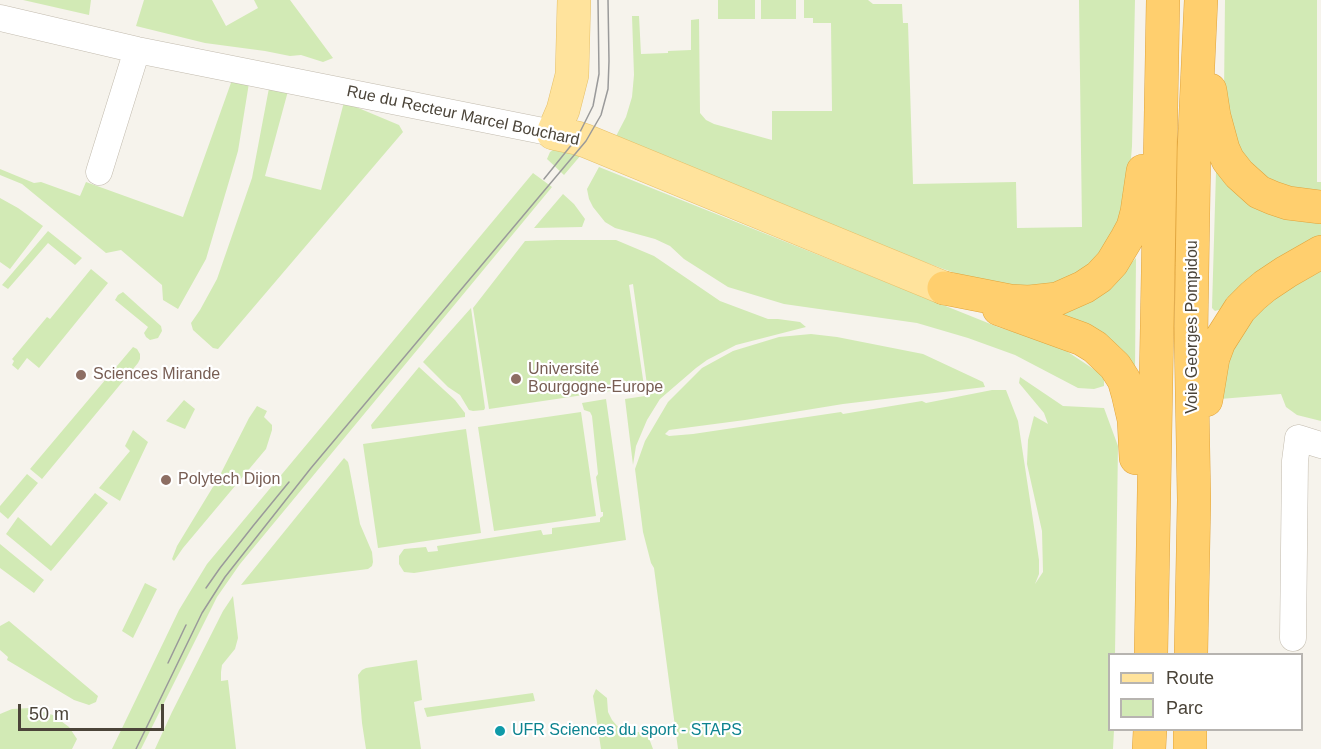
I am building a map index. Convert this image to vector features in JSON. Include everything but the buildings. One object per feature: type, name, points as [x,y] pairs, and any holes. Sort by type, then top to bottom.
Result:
[{"type":"highway","name":"Voie Georges Pompidou","points":[[1151,653],[1163,0]]},
{"type":"highway","name":"Voie Georges Pompidou","points":[[1191,653],[1194,500],[1191,338],[1194,152],[1201,0]]},
{"type":"highway","points":[[1201,0],[1214,116],[1228,160],[1239,174],[1259,192],[1288,203],[1321,207]]},
{"type":"highway","points":[[944,288],[1010,301],[1036,302],[1068,295],[1099,277],[1122,249],[1132,227],[1140,197],[1150,105],[1161,92]]},
{"type":"highway","points":[[1194,500],[1209,377],[1219,342],[1240,309],[1252,296],[1286,272],[1321,252]]},
{"type":"highway","points":[[944,288],[1082,339],[1095,347],[1115,366],[1124,380],[1134,420],[1139,494],[1154,527]]},
{"type":"highway","points":[[1149,749],[1150,731]]},
{"type":"highway","points":[[1190,731],[1190,749]]},
{"type":"main road","points":[[553,133],[563,110],[572,75],[574,0]]},
{"type":"main road","name":"Rue du Recteur Marcel Bouchard","points":[[553,133],[586,141],[944,288]]},
{"type":"street","name":"Rue du Recteur Marcel Bouchard","points":[[0,18],[137,50],[553,133]]},
{"type":"street","points":[[99,172],[137,50]]},
{"type":"street","points":[[1293,638],[1296,461],[1309,441]]},
{"type":"green space","points":[[23,0],[91,0],[89,15]]},
{"type":"green space","points":[[144,0],[212,0],[226,26],[258,8],[254,0],[290,0],[333,58],[323,62],[301,55],[290,56],[205,43],[136,26]]},
{"type":"green space","points":[[718,0],[755,0],[755,19],[718,19]]},
{"type":"green space","points":[[761,0],[796,0],[796,19],[761,19]]},
{"type":"green space","points":[[804,0],[868,0],[873,4],[902,4],[903,23],[908,23],[913,184],[1016,182],[1017,228],[1082,227],[1079,0],[1135,0],[1129,184],[1114,236],[1084,270],[1062,282],[1027,289],[971,279],[614,140],[626,117],[632,97],[634,75],[632,16],[639,16],[641,54],[691,50],[691,20],[699,19],[700,113],[714,124],[772,140],[772,111],[832,111],[831,23],[813,23],[813,18],[804,18]]},
{"type":"green space","points":[[1225,0],[1317,0],[1317,182],[1321,182],[1321,193],[1268,182],[1241,154],[1224,93]]},
{"type":"green space","points":[[232,80],[249,83],[238,151],[206,259],[178,309],[163,300],[162,285],[121,250],[106,253],[22,184],[0,175],[0,169],[34,183],[41,182],[80,196],[86,182],[183,217]]},
{"type":"green space","points":[[269,88],[288,91],[265,176],[321,190],[344,102],[399,125],[403,132],[218,349],[213,348],[193,330],[191,323],[217,279],[252,178]]},
{"type":"green space","points":[[559,146],[581,155],[564,175],[547,159],[550,152]]},
{"type":"green space","points":[[599,167],[998,327],[1059,346],[1104,376],[1104,386],[1094,389],[1078,388],[1015,355],[917,323],[784,304],[728,287],[684,259],[670,246],[655,239],[615,228],[605,222],[593,207],[587,189]]},
{"type":"green space","points":[[1216,171],[1321,219],[1321,240],[1222,309],[1215,311],[1212,308]]},
{"type":"green space","points":[[533,173],[552,187],[240,564],[217,597],[141,749],[112,749],[179,610],[207,564]]},
{"type":"green space","points":[[563,194],[585,219],[582,227],[534,228]]},
{"type":"green space","points":[[0,198],[43,226],[10,269],[0,262]]},
{"type":"green space","points":[[48,231],[82,258],[75,265],[48,243],[8,289],[2,285]]},
{"type":"green space","points":[[616,240],[654,256],[720,301],[768,319],[800,322],[806,327],[736,345],[696,368],[660,399],[647,420],[636,446],[633,465],[625,399],[645,396],[648,392],[633,284],[629,285],[644,386],[489,409],[473,308],[525,241]]},
{"type":"green space","points":[[1136,258],[1135,368],[1048,311],[1111,284]]},
{"type":"green space","points":[[91,269],[108,283],[39,368],[27,358],[18,370],[12,365],[14,361],[12,359],[47,317],[50,319]]},
{"type":"green space","points":[[1321,271],[1321,421],[1297,415],[1286,407],[1281,394],[1220,399],[1230,354],[1261,305]]},
{"type":"green space","points":[[123,292],[161,326],[162,331],[158,338],[150,340],[146,337],[144,333],[148,327],[115,300]]},
{"type":"green space","points":[[471,308],[485,408],[473,411],[469,410],[460,395],[448,387],[423,362]]},
{"type":"green space","points":[[811,334],[837,337],[923,354],[983,382],[985,387],[843,404],[669,430],[665,434],[669,436],[693,434],[922,401],[926,403],[992,390],[1006,390],[1018,421],[1039,560],[1039,574],[1035,584],[1043,572],[1042,531],[1027,464],[1028,440],[1034,416],[1048,424],[1044,413],[1019,383],[1020,377],[1063,406],[1104,408],[1118,446],[1115,653],[1108,653],[1108,731],[1114,731],[1113,749],[678,749],[654,568],[643,532],[635,469],[645,441],[668,402],[702,368],[733,351],[779,337]]},
{"type":"green space","points":[[133,347],[140,354],[138,363],[42,479],[30,469]]},
{"type":"green space","points":[[419,367],[455,400],[465,413],[465,417],[372,429],[371,425]]},
{"type":"green space","points":[[606,399],[626,540],[414,573],[404,572],[399,564],[399,556],[404,549],[426,547],[428,552],[438,551],[437,546],[541,530],[543,535],[552,534],[552,528],[600,522],[603,512],[601,512],[596,477],[598,474],[592,416],[590,412],[584,410],[582,403]]},
{"type":"green space","points":[[184,400],[195,409],[185,429],[166,421]]},
{"type":"green space","points":[[257,406],[267,411],[264,417],[272,425],[266,449],[174,561],[172,559],[177,546],[219,477]]},
{"type":"green space","points":[[581,412],[596,516],[494,531],[478,427]]},
{"type":"green space","points":[[466,429],[481,533],[378,548],[363,444]]},
{"type":"green space","points":[[133,430],[148,442],[120,501],[99,488],[130,451],[125,446]]},
{"type":"green space","points":[[344,458],[349,466],[360,524],[372,552],[372,566],[368,569],[241,585]]},
{"type":"green space","points":[[27,474],[38,483],[8,519],[0,512],[0,506]]},
{"type":"green space","points":[[95,493],[108,503],[51,571],[6,534],[18,517],[51,546]]},
{"type":"green space","points":[[0,544],[44,580],[34,593],[0,568]]},
{"type":"green space","points":[[145,583],[157,589],[133,638],[122,631]]},
{"type":"green space","points":[[233,596],[238,638],[235,649],[222,665],[221,681],[228,680],[236,749],[155,749],[223,611]]},
{"type":"green space","points":[[9,621],[98,696],[96,702],[89,705],[74,700],[7,660],[8,657],[0,650],[0,626]]},
{"type":"green space","points":[[417,660],[422,700],[414,702],[421,749],[366,749],[358,675],[366,668]]},
{"type":"green space","points":[[596,689],[607,698],[608,712],[619,728],[647,733],[653,749],[601,749],[593,696]]},
{"type":"green space","points":[[533,693],[535,701],[427,717],[424,708]]},
{"type":"green space","points":[[30,708],[53,715],[69,727],[77,739],[72,749],[0,749],[0,714],[12,709]]},
{"type":"tram line","points":[[544,179],[577,138],[593,106],[599,74],[598,0]]},
{"type":"tram line","points":[[136,749],[202,613],[225,577],[311,468],[586,141],[601,115],[608,89],[608,0]]},
{"type":"tram line","points":[[206,588],[289,482]]},
{"type":"tram line","points":[[168,663],[186,625]]},
{"type":"place","name":"Sciences Mirande","points":[[81,375]]},
{"type":"place","name":"Université Bourgogne-Europe","points":[[516,379]]},
{"type":"place","name":"Polytech Dijon","points":[[166,480]]},
{"type":"place","name":"UFR Sciences du sport - STAPS","points":[[500,731]]}]
